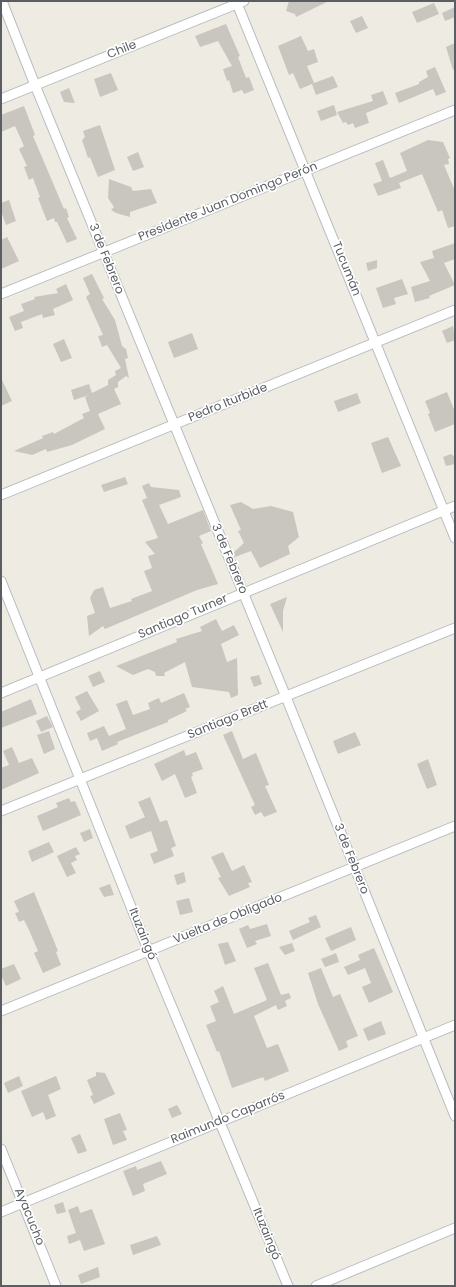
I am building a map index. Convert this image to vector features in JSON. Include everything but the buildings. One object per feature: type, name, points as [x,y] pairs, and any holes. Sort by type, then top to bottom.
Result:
[{"type":"street","name":"3 de Febrero","points":[[2,1],[103,253],[286,697],[455,1116]]},
{"type":"street","name":"Chile","points":[[1,99],[239,2]]},
{"type":"street","name":"Tucumán","points":[[239,2],[455,538]]},
{"type":"street","name":"Presidente Juan Domingo Perón","points":[[1,294],[455,110]]},
{"type":"street","name":"Pedro Iturbide","points":[[1,495],[174,426],[455,310]]},
{"type":"street","name":"Santiago Turner","points":[[1,693],[243,592],[455,506]]},
{"type":"street","name":"Ituzaingó","points":[[1,581],[41,677],[149,952],[288,1286]]},
{"type":"street","name":"Santiago Brett","points":[[1,811],[455,628]]},
{"type":"street","name":"Vuelta de Obligado","points":[[1,1011],[149,952],[455,826]]},
{"type":"street","name":"Raimundo Caparrós","points":[[1,1212],[455,1026]]},
{"type":"street","name":"Ayacucho","points":[[1,1149],[24,1203],[56,1286]]},
{"type":"street","points":[[316,1286],[455,1228]]}]
